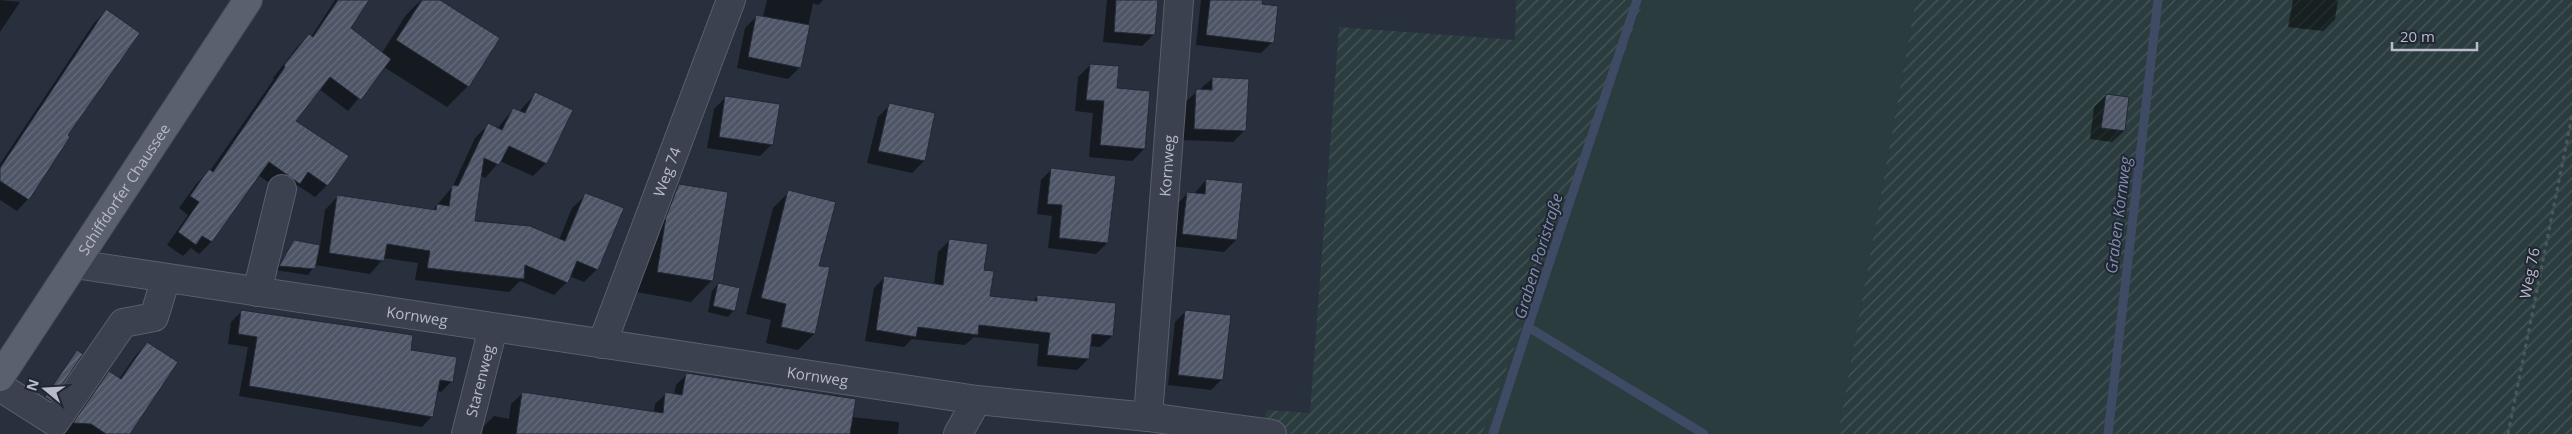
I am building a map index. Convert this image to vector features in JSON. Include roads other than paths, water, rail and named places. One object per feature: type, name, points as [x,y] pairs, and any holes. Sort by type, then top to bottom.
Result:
[{"type":"main road","name":"Schiffdorfer Chaussee","points":[[0,377],[248,0]]},
{"type":"street","name":"Weg 74","points":[[602,344],[731,0]]},
{"type":"street","name":"Kornweg","points":[[76,264],[977,400],[1148,417],[1179,0]]},
{"type":"street","points":[[257,292],[282,189]]},
{"type":"street","points":[[0,387],[55,422],[123,323],[154,317],[166,278]]},
{"type":"street","name":"Starenweg","points":[[466,434],[493,328]]},
{"type":"street","points":[[958,434],[977,400]]},
{"type":"street","points":[[1148,417],[1272,434]]},
{"type":"waterway","name":"Graben Poristraße","points":[[1637,0],[1528,327],[1704,434]]},
{"type":"waterway","name":"Graben Kornweg","points":[[2108,434],[2158,0]]},
{"type":"waterway","points":[[1493,434],[1528,327]]}]
